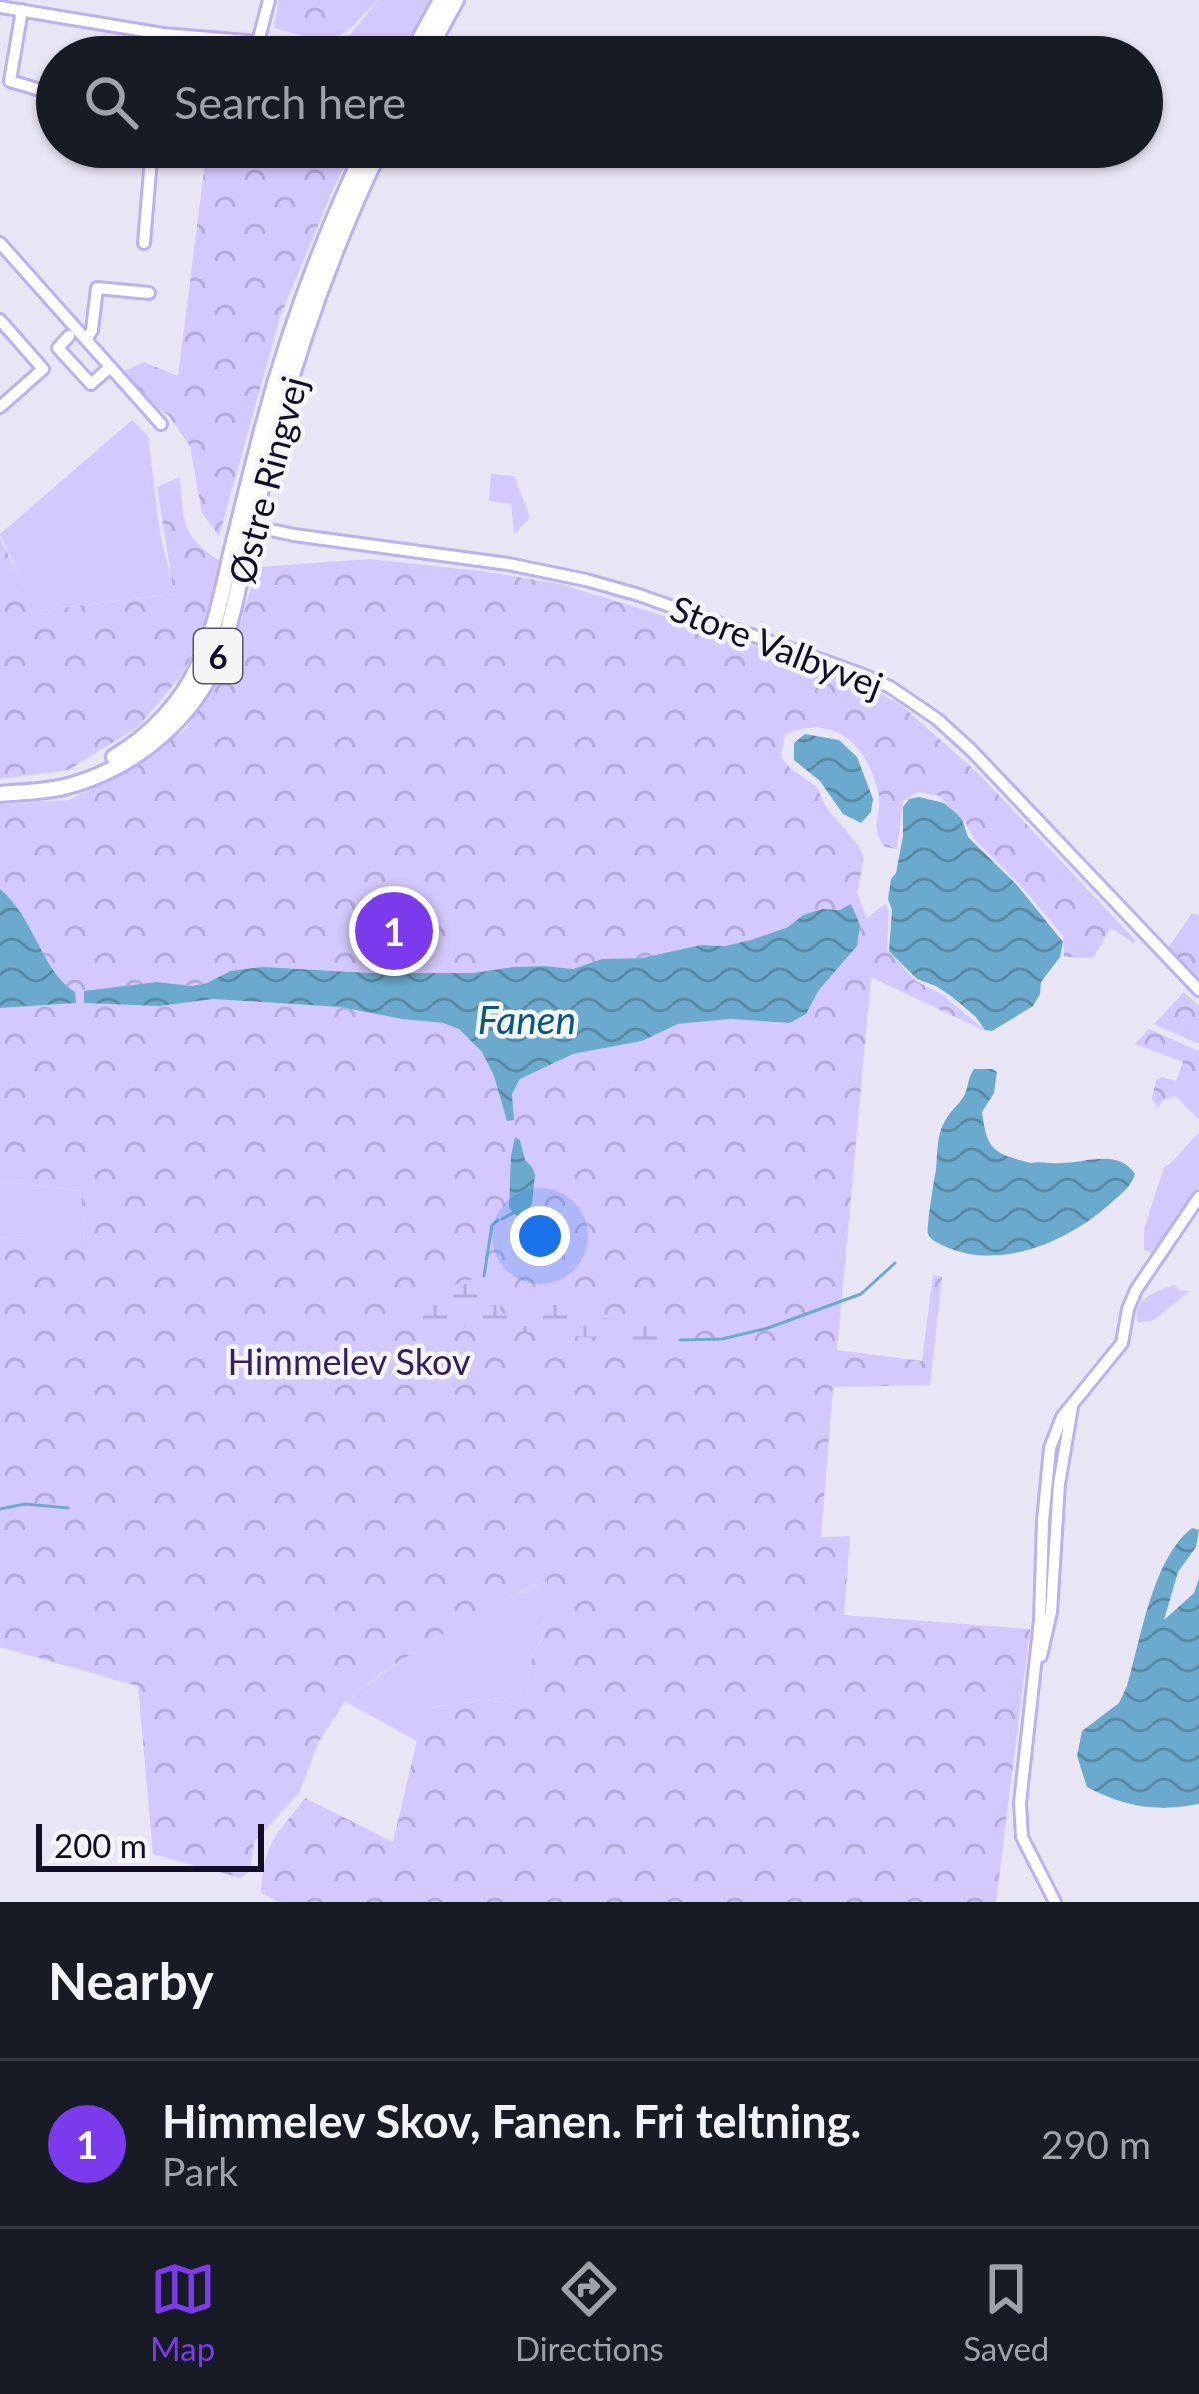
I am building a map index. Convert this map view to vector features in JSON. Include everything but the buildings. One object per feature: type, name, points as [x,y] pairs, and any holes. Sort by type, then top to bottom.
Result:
[{"type":"main road","points":[[421,36],[441,0]]},
{"type":"main road","points":[[436,36],[456,0]]},
{"type":"main road","name":"Østre Ringvej","points":[[246,525],[266,417],[295,322],[357,168]]},
{"type":"main road","name":"Østre Ringvej","points":[[0,794],[32,792],[98,766],[126,750],[182,695],[200,664],[308,327],[371,168]]},
{"type":"street","points":[[259,36],[268,0]]},
{"type":"street","points":[[0,7],[187,36]]},
{"type":"street","points":[[22,10],[10,81],[36,89]]},
{"type":"street","points":[[144,243],[150,168]]},
{"type":"street","points":[[0,243],[161,424]]},
{"type":"street","points":[[86,340],[92,330],[97,287],[149,292]]},
{"type":"street","points":[[0,320],[43,369],[0,407]]},
{"type":"street","points":[[69,336],[58,348],[91,384],[110,367]]},
{"type":"street","points":[[76,368],[87,357]]},
{"type":"street","name":"Store Valbyvej","points":[[246,525],[586,580],[679,608],[890,687],[924,709],[970,750],[1199,990]]},
{"type":"street","points":[[1055,1902],[1028,1851],[1020,1803],[1040,1620],[1050,1448],[1062,1417],[1122,1343],[1136,1290],[1199,1197]]},
{"type":"green space","points":[[279,0],[378,0],[339,36],[303,36],[274,28]]},
{"type":"green space","points":[[379,0],[430,0],[411,36],[349,36]]},
{"type":"green space","points":[[204,168],[343,168],[280,317],[219,536],[202,513],[190,446],[168,415],[148,402],[125,371],[144,362],[178,376]]},
{"type":"green space","points":[[132,420],[148,436],[160,534],[175,594],[35,611],[0,534]]},
{"type":"green space","points":[[491,474],[514,476],[530,518],[514,534],[511,504],[489,501]]},
{"type":"green space","points":[[180,477],[186,526],[198,544],[220,561],[203,632],[181,676],[138,727],[68,770],[0,779],[0,538],[36,611],[174,594],[157,487]]},
{"type":"green space","name":"Himmelev Skov","points":[[370,559],[560,584],[710,630],[873,689],[901,705],[979,774],[1136,941],[1111,928],[1093,958],[1064,957],[1063,936],[939,796],[918,792],[903,801],[897,849],[885,847],[876,825],[878,791],[856,747],[845,737],[819,728],[785,734],[781,757],[817,787],[826,807],[858,845],[864,858],[857,893],[867,918],[885,904],[889,910],[889,952],[916,981],[943,995],[987,1032],[871,977],[837,1350],[922,1361],[933,1275],[942,1277],[930,1385],[833,1387],[821,1537],[850,1536],[844,1615],[1030,1629],[996,1902],[278,1902],[261,1893],[268,1851],[305,1798],[393,1842],[424,1710],[527,1694],[533,1653],[542,1639],[547,1581],[441,1635],[343,1704],[318,1743],[299,1793],[254,1842],[250,1871],[241,1878],[153,1854],[138,1686],[0,1647],[0,1237],[85,1243],[81,1191],[0,1181],[0,1008],[75,1003],[75,992],[54,971],[21,914],[0,889],[0,804],[69,800],[127,772],[186,729],[227,661],[258,567]],"holes":[[[822,909],[840,910],[857,946],[819,990],[806,1014],[790,1023],[730,1019],[678,1024],[642,1041],[573,1054],[520,1079],[512,1094],[514,1120],[507,1120],[482,1052],[459,1029],[340,1007],[212,999],[160,1006],[157,982],[192,986],[230,971],[285,968],[370,973],[573,969],[602,959],[725,946],[788,927]]]},
{"type":"green space","points":[[1192,913],[1199,915],[1199,985],[1166,951]]},
{"type":"green space","points":[[394,916],[409,923],[409,948],[384,958],[377,922]]},
{"type":"green space","points":[[1184,992],[1199,1006],[1199,1044],[1154,1024]]},
{"type":"green space","points":[[1149,1029],[1199,1051],[1199,1120],[1176,1096],[1163,1100],[1158,1108],[1152,1099],[1156,1080],[1176,1081],[1183,1062],[1135,1044]]},
{"type":"green space","points":[[1199,1132],[1199,1186],[1153,1253],[1144,1250],[1144,1229],[1164,1167]]},
{"type":"green space","points":[[0,1181],[82,1191],[85,1244],[0,1237]]},
{"type":"green space","points":[[484,1276],[497,1293],[502,1316],[547,1298],[578,1314],[647,1324],[658,1320],[680,1340],[674,1345],[413,1318],[413,1306],[440,1300],[447,1287]]},
{"type":"green space","points":[[1175,1285],[1189,1291],[1154,1320],[1138,1323],[1142,1302]]},
{"type":"green space","points":[[548,1581],[542,1639],[533,1653],[527,1694],[425,1710],[417,1741],[346,1702],[442,1634]]},
{"type":"water","points":[[805,734],[839,740],[857,757],[873,799],[871,812],[861,823],[843,814],[820,781],[794,760],[794,743]]},
{"type":"water","points":[[909,799],[944,803],[962,819],[968,837],[1017,885],[1063,942],[1060,957],[1041,982],[1033,1006],[992,1031],[985,1030],[951,996],[917,979],[889,951],[892,910],[888,899],[903,836],[903,807]]},
{"type":"water","points":[[0,889],[21,914],[54,971],[75,992],[76,1003],[0,1008]]},
{"type":"water","name":"Fanen","points":[[851,904],[860,925],[857,946],[819,990],[806,1014],[790,1023],[730,1019],[678,1024],[642,1041],[573,1054],[520,1079],[512,1094],[514,1120],[507,1121],[482,1052],[459,1029],[443,1023],[340,1007],[213,999],[160,1006],[84,1003],[84,991],[157,982],[192,986],[230,971],[263,967],[370,973],[573,969],[602,959],[642,958],[751,940],[788,927],[803,915]]},
{"type":"water","points":[[974,1069],[997,1072],[994,1093],[982,1112],[994,1148],[1031,1163],[1120,1161],[1135,1174],[1129,1186],[1076,1229],[1032,1249],[986,1256],[964,1253],[932,1239],[928,1223],[939,1135],[965,1094]]},
{"type":"water","points":[[515,1137],[535,1175],[532,1203],[523,1220],[509,1207]]},
{"type":"water","points":[[1192,1528],[1199,1530],[1196,1547],[1178,1572],[1164,1620],[1194,1593],[1199,1578],[1199,1804],[1169,1808],[1128,1803],[1087,1787],[1077,1756],[1082,1731],[1119,1703],[1158,1579],[1179,1541]]},
{"type":"waterway","points":[[502,1219],[513,1213]]},
{"type":"waterway","points":[[484,1276],[492,1225],[498,1220]]},
{"type":"waterway","points":[[680,1340],[722,1339],[768,1328],[861,1294],[895,1263]]},
{"type":"waterway","points":[[0,1509],[25,1504],[68,1508]]},
{"type":"place","name":"Himmelev Skov, Fanen. Fri teltning.","points":[[394,931]]}]
